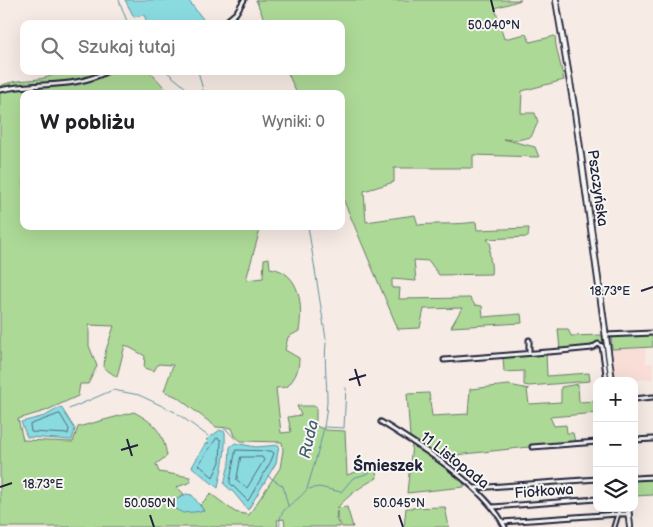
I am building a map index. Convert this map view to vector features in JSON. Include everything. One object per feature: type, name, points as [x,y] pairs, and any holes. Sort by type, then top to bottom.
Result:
[{"type":"main road","name":"Pszczyńska","points":[[556,0],[575,112],[611,377]]},
{"type":"main road","points":[[629,514],[630,527]]},
{"type":"street","points":[[227,20],[236,12],[244,0]]},
{"type":"street","points":[[0,90],[26,84],[52,86],[94,79],[101,75]]},
{"type":"street","points":[[606,336],[653,333]]},
{"type":"street","points":[[528,340],[529,353]]},
{"type":"street","points":[[444,360],[592,348],[598,344],[602,346],[606,377]]},
{"type":"street","points":[[638,399],[653,397]]},
{"type":"street","name":"11 Listopada","points":[[381,422],[408,438],[474,488],[493,506],[505,527]]},
{"type":"street","points":[[638,440],[653,439]]},
{"type":"street","points":[[532,447],[593,442]]},
{"type":"street","points":[[638,478],[653,477]]},
{"type":"street","points":[[474,488],[593,479]]},
{"type":"street","name":"Fiołkowa","points":[[493,506],[593,499]]},
{"type":"street","points":[[614,527],[618,514]]},
{"type":"street","points":[[502,522],[629,514]]},
{"type":"shaded area","points":[[645,347],[646,363],[653,363],[653,379],[638,380],[638,377],[616,377],[612,349]]},
{"type":"green space","points":[[256,0],[521,0],[495,8],[504,39],[526,34],[530,42],[555,36],[564,80],[522,91],[521,113],[535,113],[538,122],[531,137],[517,140],[503,139],[535,147],[539,157],[473,155],[473,168],[394,168],[394,182],[364,191],[366,222],[415,215],[418,225],[476,222],[477,230],[529,228],[528,237],[487,239],[491,245],[491,274],[439,275],[429,261],[414,260],[416,281],[392,279],[392,288],[400,288],[399,299],[470,298],[475,305],[482,306],[483,317],[521,314],[522,323],[451,327],[462,308],[424,309],[420,328],[398,329],[345,203],[345,90],[295,90],[289,75],[345,75],[345,20],[264,20]]},
{"type":"green space","points":[[53,75],[153,75],[166,89],[20,90],[20,230],[260,230],[246,280],[263,278],[264,259],[269,258],[270,268],[288,276],[294,283],[300,301],[299,331],[288,337],[285,350],[299,358],[297,371],[287,387],[276,388],[281,433],[291,432],[288,417],[301,415],[297,406],[316,406],[316,426],[326,430],[345,431],[347,475],[375,466],[377,478],[356,491],[337,508],[347,507],[353,527],[342,527],[337,518],[337,511],[336,519],[340,527],[285,527],[284,519],[277,520],[278,527],[0,527],[0,86],[7,83]],"holes":[[[89,325],[114,326],[105,353],[104,368],[117,377],[125,345],[145,356],[144,368],[154,371],[158,364],[173,365],[164,391],[177,397],[216,427],[232,428],[235,436],[241,441],[282,442],[283,450],[280,468],[249,515],[235,512],[211,494],[200,505],[204,511],[187,511],[176,500],[184,494],[177,487],[191,482],[190,477],[159,472],[156,464],[167,456],[163,440],[152,424],[134,412],[78,427],[73,442],[23,440],[18,419],[45,411],[78,396],[80,384],[88,384],[97,366],[89,346]]]},
{"type":"green space","points":[[558,329],[568,329],[571,336],[602,335],[603,345],[598,341],[592,346],[560,350]]},
{"type":"green space","points":[[646,333],[653,333],[653,347],[612,349],[611,337],[644,335]]},
{"type":"green space","points":[[546,353],[547,376],[589,373],[590,381],[529,386],[524,385],[524,371],[504,372],[503,357]]},
{"type":"green space","points":[[578,384],[579,402],[593,401],[593,413],[550,417],[554,426],[566,425],[567,433],[573,433],[575,442],[437,457],[410,437],[407,394],[429,393],[432,416],[468,414],[470,389],[509,385],[529,389],[527,390],[529,404],[561,402],[561,387]]},
{"type":"green space","points":[[412,444],[463,480],[464,487],[407,493]]},
{"type":"green space","points":[[638,479],[653,479],[653,495],[638,496]]},
{"type":"green space","points":[[445,507],[449,527],[404,527],[406,508]]},
{"type":"water","points":[[125,0],[188,0],[204,20],[146,20],[144,15],[134,17]]},
{"type":"water","points":[[61,407],[75,429],[72,440],[27,437],[21,422],[45,416]]},
{"type":"water","points":[[220,430],[225,432],[225,440],[218,488],[192,467],[205,444],[209,443],[206,440]]},
{"type":"water","points":[[235,443],[256,447],[279,445],[276,463],[248,510],[224,484],[229,464],[230,447]]},
{"type":"water","points":[[186,494],[192,495],[204,511],[183,513],[175,509],[176,500]]},
{"type":"waterway","name":"Ruda","points":[[119,0],[126,20]]},
{"type":"waterway","name":"Ruda","points":[[171,75],[188,90]]},
{"type":"waterway","points":[[199,75],[203,90]]},
{"type":"waterway","name":"Ruda","points":[[309,230],[326,339]]},
{"type":"waterway","name":"Ruda","points":[[280,527],[281,514],[307,489],[320,446],[327,401],[326,343]]},
{"type":"waterway","points":[[324,427],[344,428],[346,388]]},
{"type":"waterway","points":[[69,409],[113,390],[139,395],[175,412]]},
{"type":"waterway","points":[[178,414],[208,436]]},
{"type":"waterway","points":[[224,429],[236,440]]},
{"type":"waterway","points":[[309,489],[319,487],[341,492],[353,478],[372,472]]},
{"type":"waterway","points":[[268,476],[283,486],[288,506]]},
{"type":"district","name":"Śmieszek","points":[[388,465]]}]
